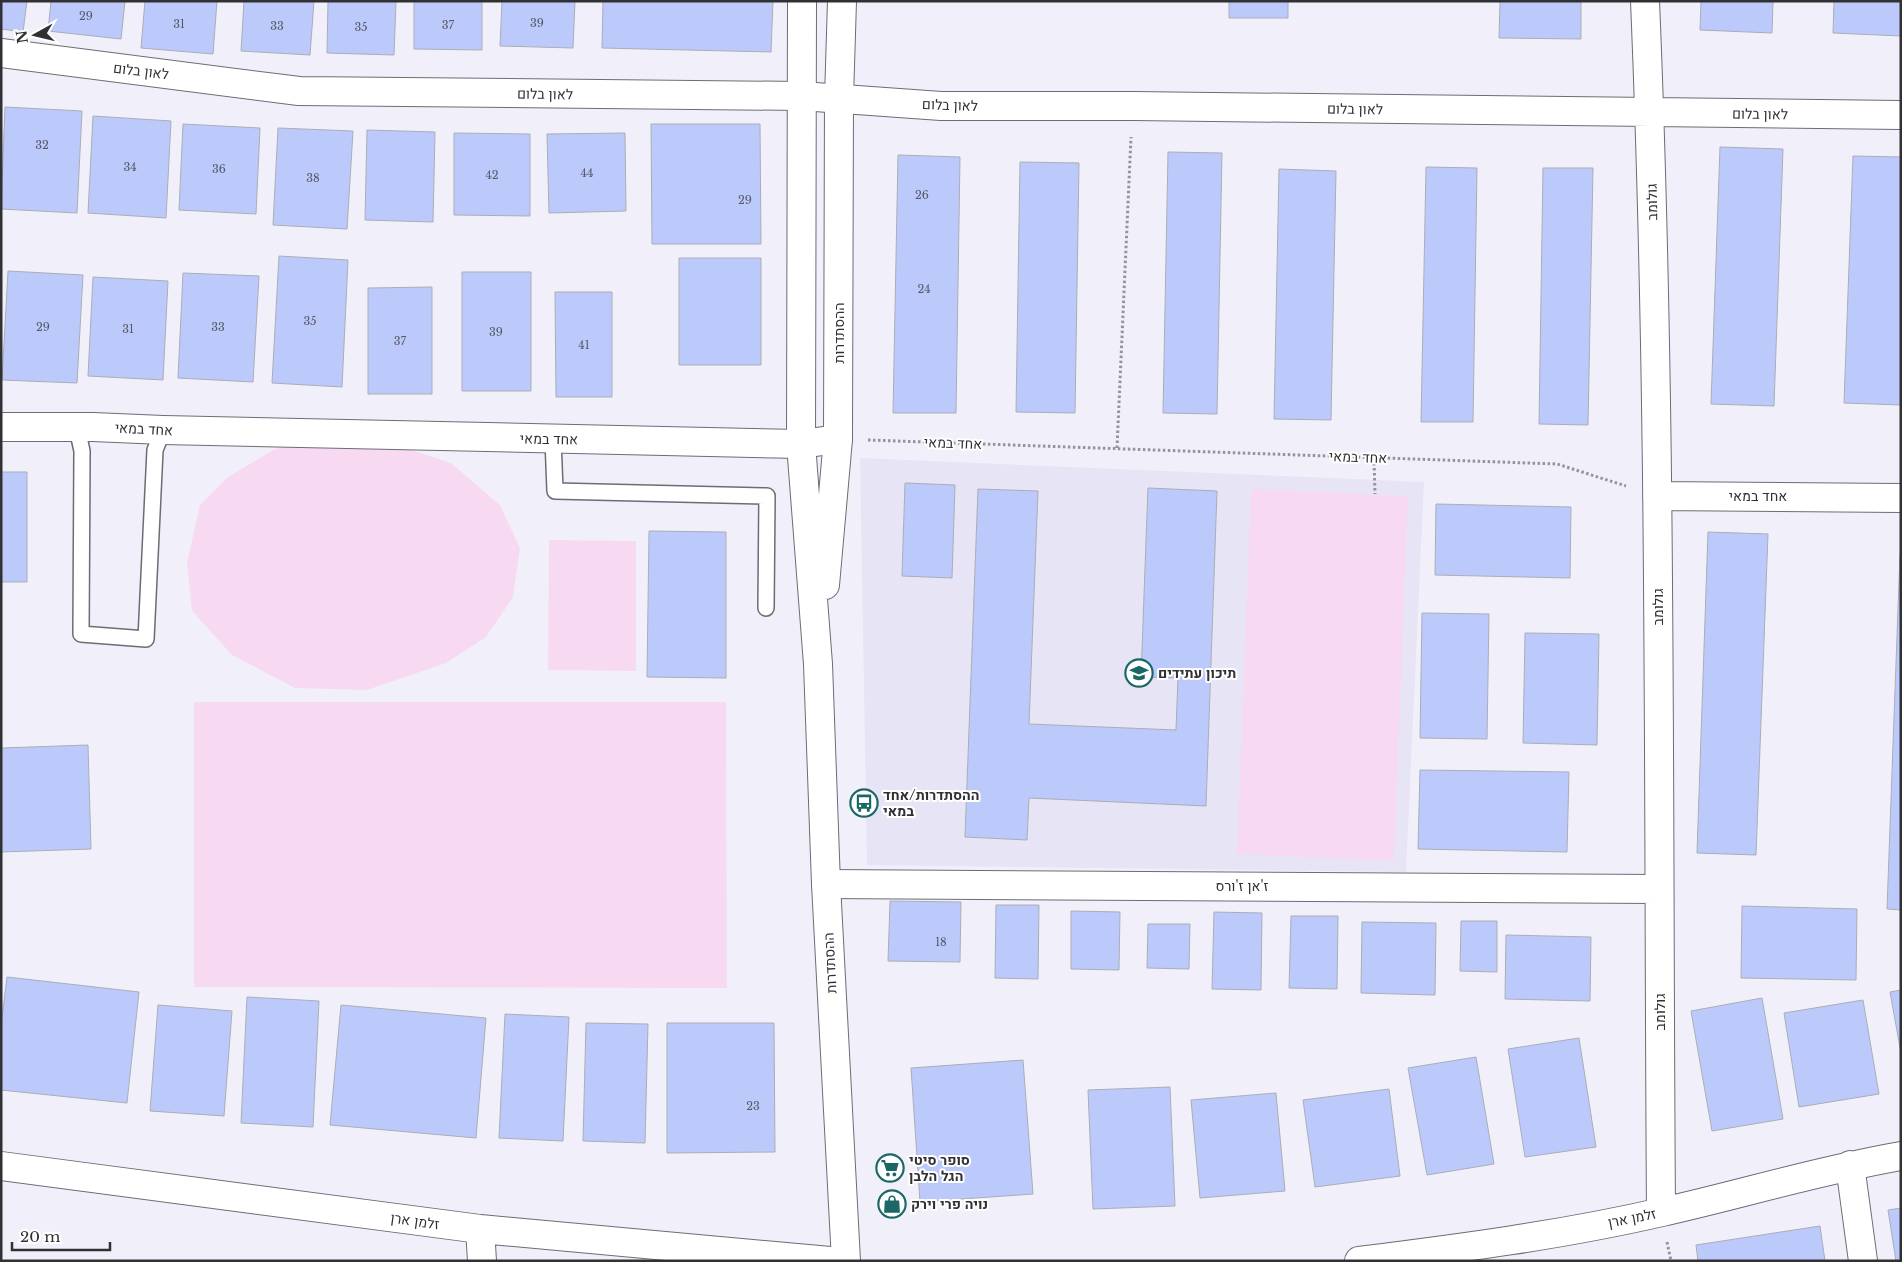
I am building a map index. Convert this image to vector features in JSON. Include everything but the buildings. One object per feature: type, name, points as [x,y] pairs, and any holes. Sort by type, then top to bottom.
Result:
[{"type":"street","name":"ההסתדרות","points":[[802,1],[802,444],[818,664],[826,884],[846,1261]]},
{"type":"street","name":"ההסתדרות","points":[[818,664],[838,439],[839,98],[842,1]]},
{"type":"street","name":"גולומב","points":[[1645,1],[1650,113],[1657,496],[1661,1212]]},
{"type":"street","name":"לאון בלום","points":[[1,53],[300,91],[801,96],[941,106],[1133,106],[1901,115]]},
{"type":"street","name":"אחד במאי","points":[[1,427],[802,444],[838,439]]},
{"type":"street","name":"אחד במאי","points":[[1657,496],[1901,498]]},
{"type":"street","name":"ז'אן ז'ורס","points":[[826,884],[1658,889]]},
{"type":"street","name":"זלמן ארן","points":[[1359,1261],[1497,1244],[1661,1212],[1850,1165],[1901,1156]]},
{"type":"street","points":[[1850,1165],[1863,1261]]},
{"type":"street","name":"זלמן ארן","points":[[1,1166],[480,1229],[830,1261]]},
{"type":"street","points":[[480,1229],[482,1261]]},
{"type":"lane","points":[[77,428],[82,451],[81,634],[146,639],[155,450],[163,430]]},
{"type":"lane","points":[[553,439],[554,491],[767,496],[766,608]]},
{"type":"path","points":[[1117,448],[1133,106]]},
{"type":"path","name":"אחד במאי","points":[[838,439],[1557,464],[1657,496]]},
{"type":"path","points":[[1374,458],[1375,494]]},
{"type":"shaded area","points":[[320,436],[396,445],[451,463],[500,505],[520,548],[513,597],[486,637],[446,663],[367,690],[295,688],[232,655],[192,611],[187,563],[200,505],[228,477],[273,450]]},
{"type":"shaded area","name":"תיכון עתידים","points":[[860,458],[1424,482],[1406,872],[867,865]]},
{"type":"shaded area","points":[[1251,489],[1408,496],[1394,861],[1237,854]]},
{"type":"shaded area","points":[[549,540],[636,541],[636,671],[548,670]]},
{"type":"shaded area","points":[[194,702],[726,702],[727,988],[194,987]]},
{"type":"place","name":"תיכון עתידים","points":[[1139,673]]},
{"type":"place","name":"ההסתדרות/אחד במאי","points":[[864,803]]},
{"type":"place","name":"סופר סיטי הגל הלבן","points":[[890,1168]]},
{"type":"place","name":"נויה פרי וירק","points":[[892,1204]]}]
